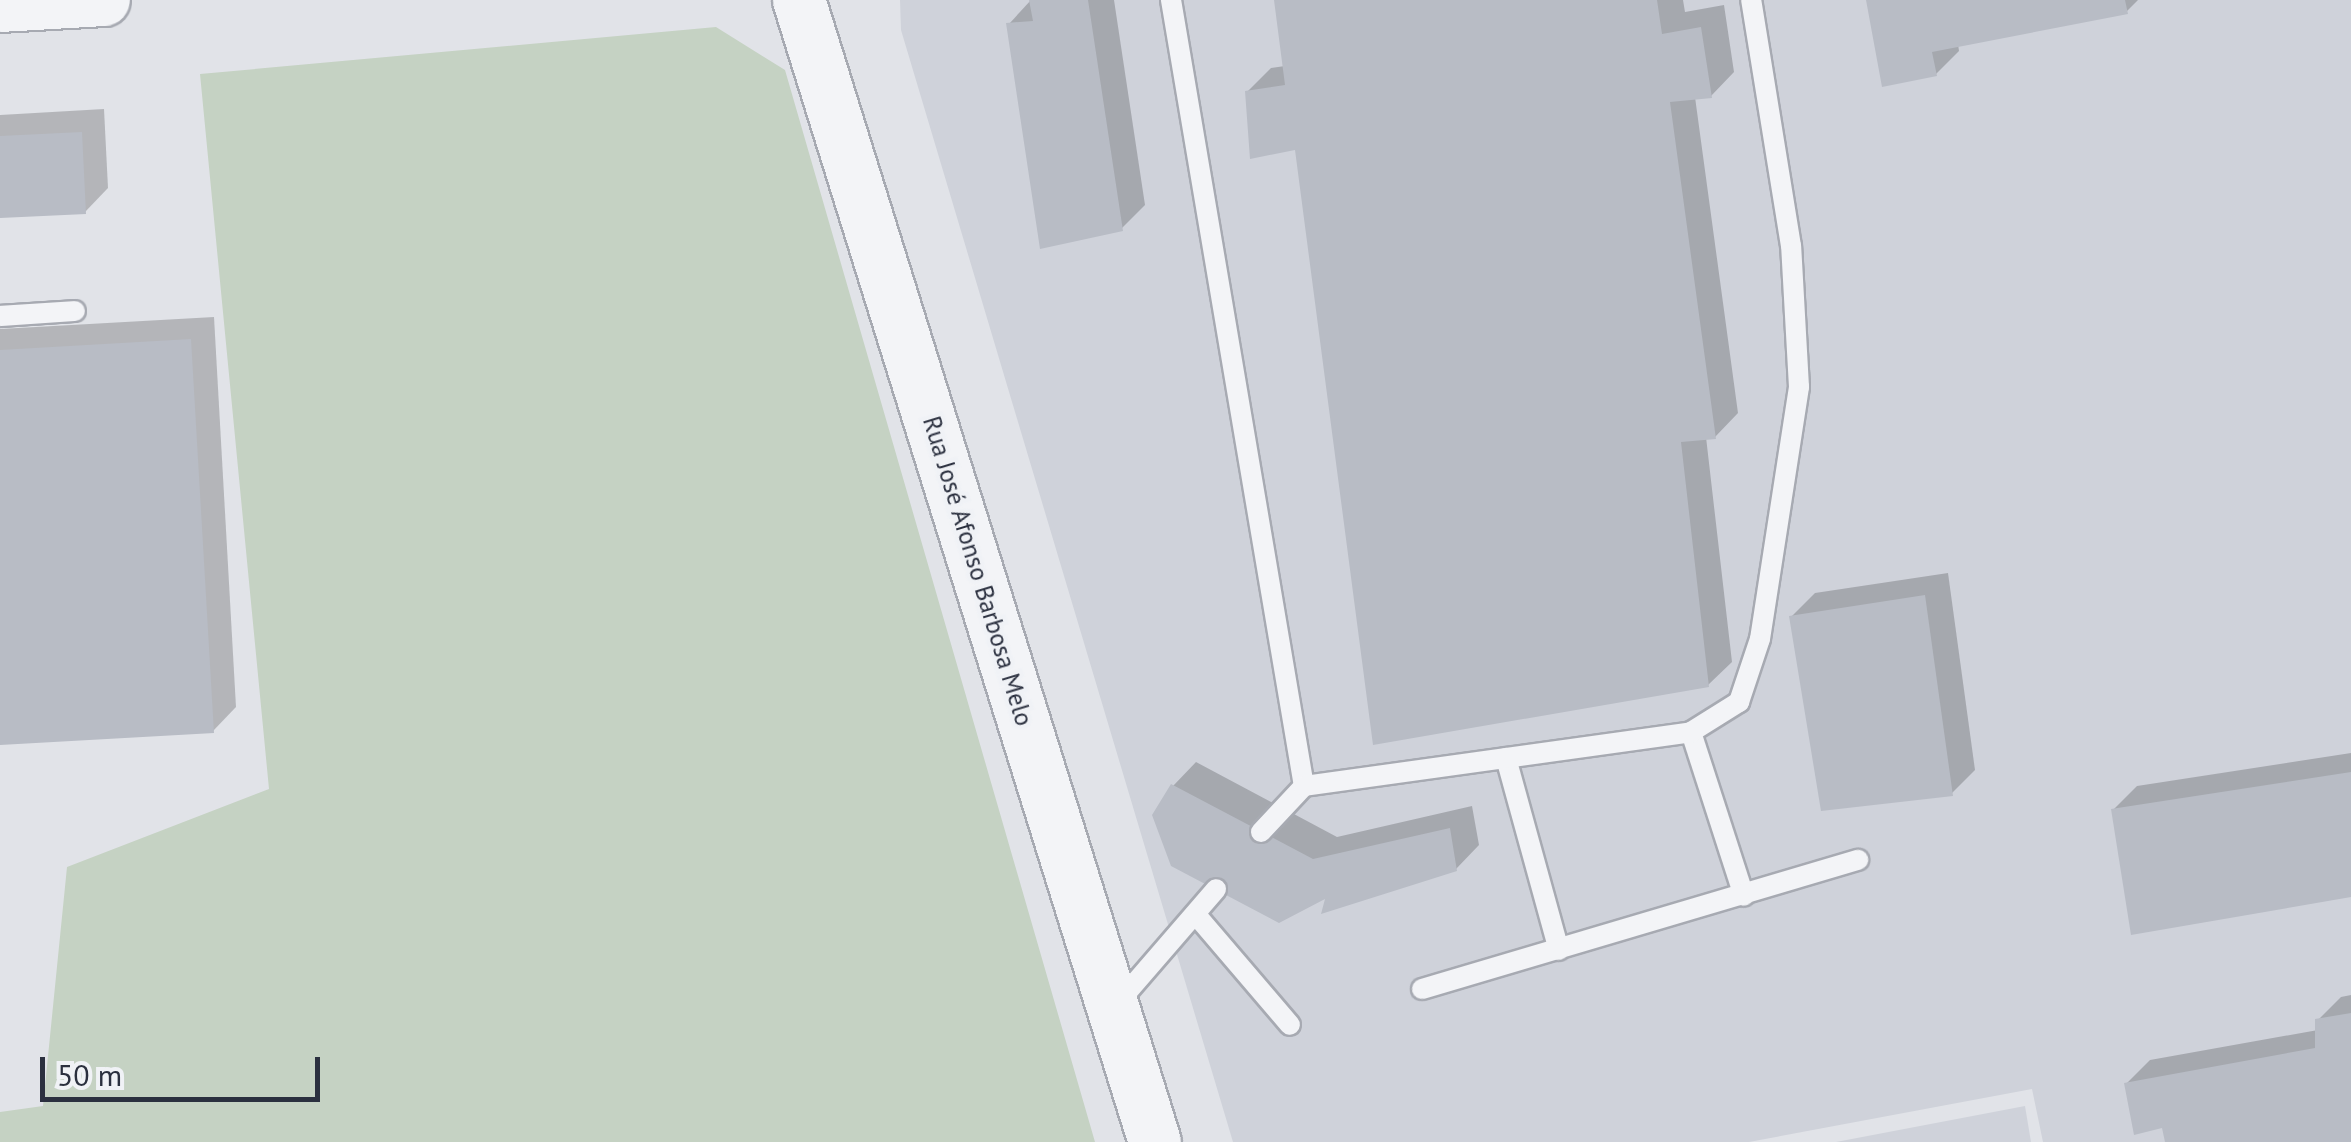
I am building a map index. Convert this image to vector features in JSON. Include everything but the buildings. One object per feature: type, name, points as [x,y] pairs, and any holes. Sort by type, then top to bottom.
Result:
[{"type":"street","points":[[0,6],[104,0]]},
{"type":"street","name":"Rua José Afonso Barbosa Melo","points":[[798,0],[1155,1142]]},
{"type":"lane","points":[[1171,0],[1304,786]]},
{"type":"lane","points":[[1261,832],[1304,786],[1691,732],[1739,702],[1760,639],[1799,387],[1791,246],[1751,0]]},
{"type":"lane","points":[[0,316],[75,312]]},
{"type":"lane","points":[[1691,732],[1744,896]]},
{"type":"lane","points":[[1506,758],[1559,950]]},
{"type":"lane","points":[[1422,989],[1858,860]]},
{"type":"lane","points":[[1115,1007],[1216,890]]},
{"type":"lane","points":[[1197,916],[1290,1025]]},
{"type":"shaded area","points":[[900,0],[2351,0],[2351,1142],[2043,1142],[2032,1089],[1749,1142],[1233,1142],[901,30]]},
{"type":"shaded area","points":[[2025,1106],[2031,1142],[1836,1142]]},
{"type":"green space","points":[[716,27],[785,70],[1095,1142],[0,1142],[0,1112],[43,1106],[67,867],[269,789],[200,74]]}]
